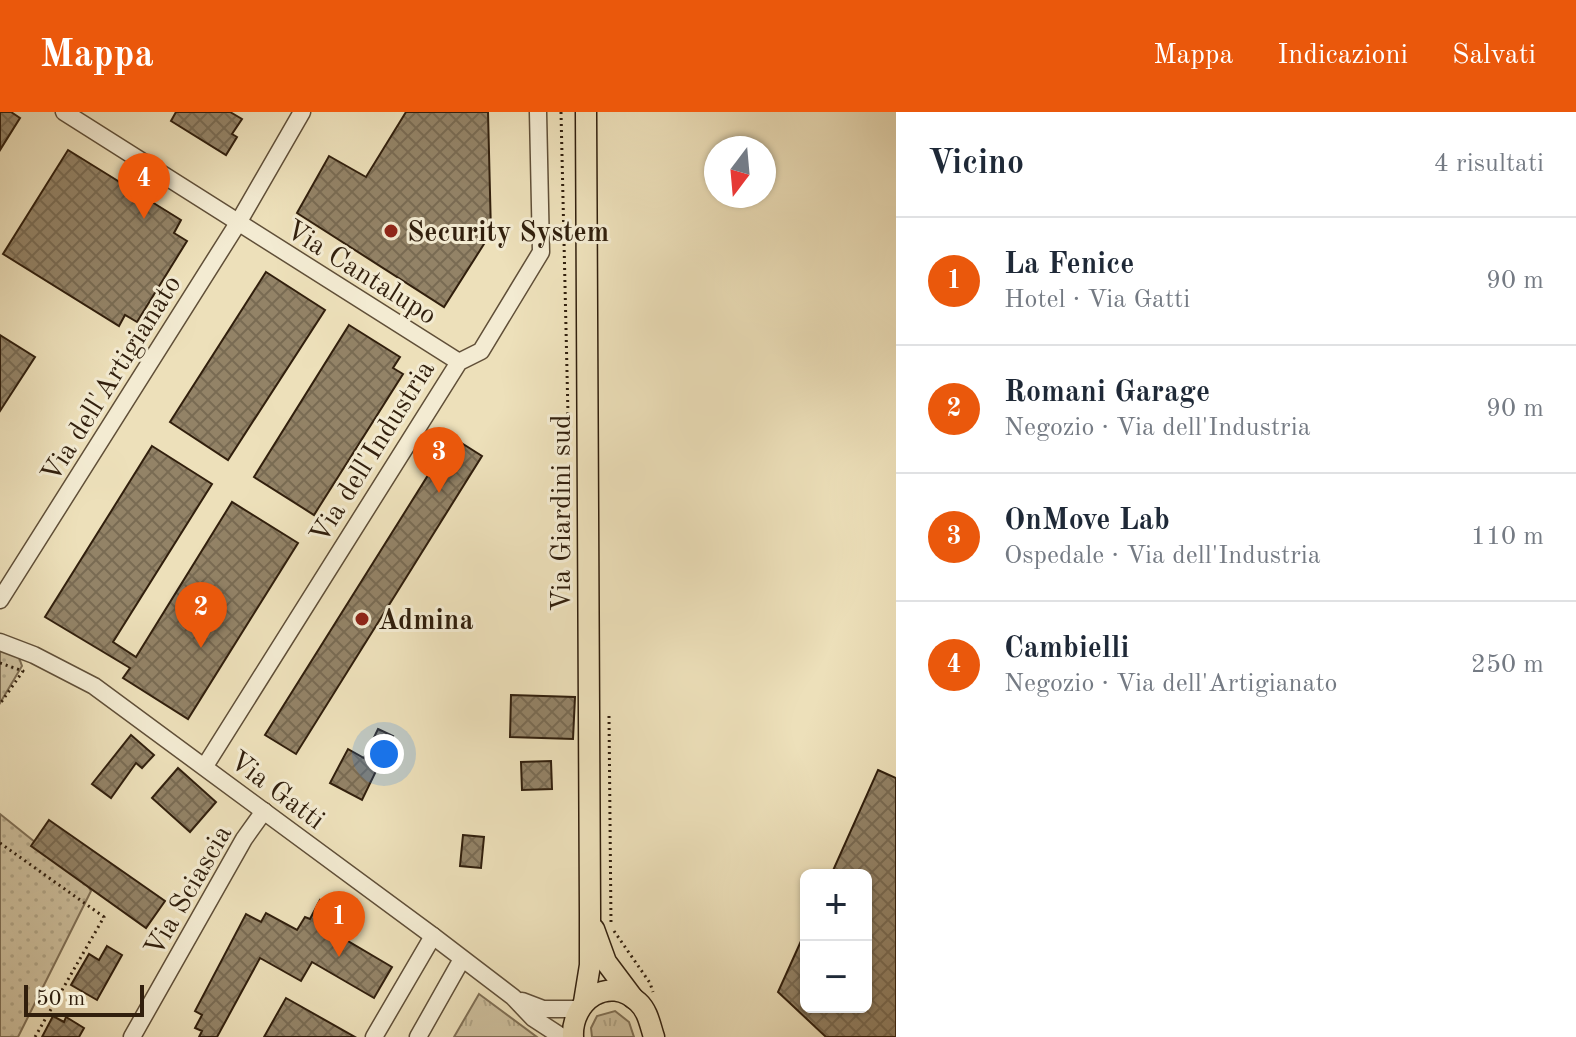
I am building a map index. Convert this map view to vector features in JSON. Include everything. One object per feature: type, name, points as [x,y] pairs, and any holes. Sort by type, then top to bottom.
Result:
[{"type":"main road","name":"Via Giardini sud","points":[[581,1005],[590,965],[586,112]]},
{"type":"main road","points":[[590,913],[606,962],[645,1010],[654,1037]]},
{"type":"main road","points":[[573,1037],[574,1018],[581,1005],[592,996],[609,991],[633,998]]},
{"type":"street","points":[[64,112],[238,223]]},
{"type":"street","name":"Via dell'Artigianato","points":[[0,600],[238,223],[302,112]]},
{"type":"street","name":"Via dell'Industria","points":[[205,766],[459,362],[481,351],[541,252],[538,112]]},
{"type":"street","name":"Via Cantalupo","points":[[238,223],[459,362]]},
{"type":"street","name":"Via Gatti","points":[[0,642],[34,655],[94,686],[433,936],[513,997],[533,1018],[562,1037]]},
{"type":"street","name":"Via Sciascia","points":[[132,1037],[244,839],[264,811]]},
{"type":"street","points":[[374,1037],[433,936]]},
{"type":"street","points":[[418,1037],[462,959]]},
{"type":"street","name":"Via Gatti","points":[[513,997],[543,1009],[581,1005]]},
{"type":"path","points":[[561,112],[568,422]]},
{"type":"path","points":[[0,663],[23,671],[0,704]]},
{"type":"path","points":[[608,705],[611,927],[650,983],[655,996]]},
{"type":"path","points":[[0,843],[104,917],[35,1037]]},
{"type":"green space","points":[[0,647],[18,655],[22,666],[0,703]]},
{"type":"green space","points":[[0,814],[86,883],[91,891],[18,1037],[0,1037]]},
{"type":"green space","points":[[479,994],[537,1037],[454,1037]]},
{"type":"green space","points":[[615,1011],[629,1022],[634,1037],[592,1037],[591,1028],[597,1016]]},
{"type":"building","points":[[0,112],[11,112],[20,118],[0,150]]},
{"type":"building","points":[[176,112],[230,112],[242,119],[232,134],[237,137],[226,155],[171,121]]},
{"type":"building","points":[[406,112],[488,112],[491,233],[444,307],[297,213],[329,156],[366,177]]},
{"type":"building","points":[[68,150],[181,220],[174,233],[187,241],[137,322],[125,315],[119,326],[3,254]]},
{"type":"building","points":[[266,272],[325,310],[228,460],[170,422]]},
{"type":"building","points":[[349,325],[400,357],[393,368],[403,374],[314,515],[254,477]]},
{"type":"building","points":[[0,335],[35,357],[0,411]]},
{"type":"building","points":[[452,437],[482,456],[296,754],[265,735]]},
{"type":"building","points":[[152,446],[212,484],[113,642],[136,657],[232,502],[298,543],[188,719],[123,678],[130,668],[45,617]]},
{"type":"building","points":[[511,695],[575,697],[573,739],[510,737]]},
{"type":"building","points":[[378,729],[393,736],[362,800],[330,783],[348,749],[364,758]]},
{"type":"building","points":[[131,735],[154,755],[142,768],[136,763],[111,798],[92,784]]},
{"type":"building","points":[[551,761],[552,789],[522,790],[521,762]]},
{"type":"building","points":[[178,768],[216,802],[190,832],[152,798]]},
{"type":"building","points":[[878,770],[896,778],[896,1037],[826,1037],[800,1013],[872,1013],[872,869],[834,869]]},
{"type":"building","points":[[49,820],[165,901],[146,928],[31,846]]},
{"type":"building","points":[[463,835],[484,837],[481,868],[460,866]]},
{"type":"building","points":[[320,900],[336,909],[326,928],[392,967],[374,998],[312,962],[301,981],[260,958],[217,1037],[199,1037],[202,1031],[195,1028],[202,1015],[195,1011],[246,914],[261,922],[266,913],[297,930],[305,917],[310,919]]},
{"type":"building","points":[[800,943],[800,1013],[778,992]]},
{"type":"building","points":[[107,946],[122,955],[97,1000],[71,985],[89,954],[99,960]]},
{"type":"building","points":[[286,998],[355,1037],[264,1037]]},
{"type":"building","points":[[53,1016],[64,1022],[66,1017],[84,1028],[79,1037],[42,1037]]},
{"type":"place","name":"Cambielli","points":[[144,219]]},
{"type":"place","name":"Security System","points":[[391,231]]},
{"type":"place","name":"OnMove Lab","points":[[439,493]]},
{"type":"place","name":"Admina","points":[[362,619]]},
{"type":"place","name":"Romani Garage","points":[[201,648]]},
{"type":"place","name":"La Fenice","points":[[339,957]]}]
